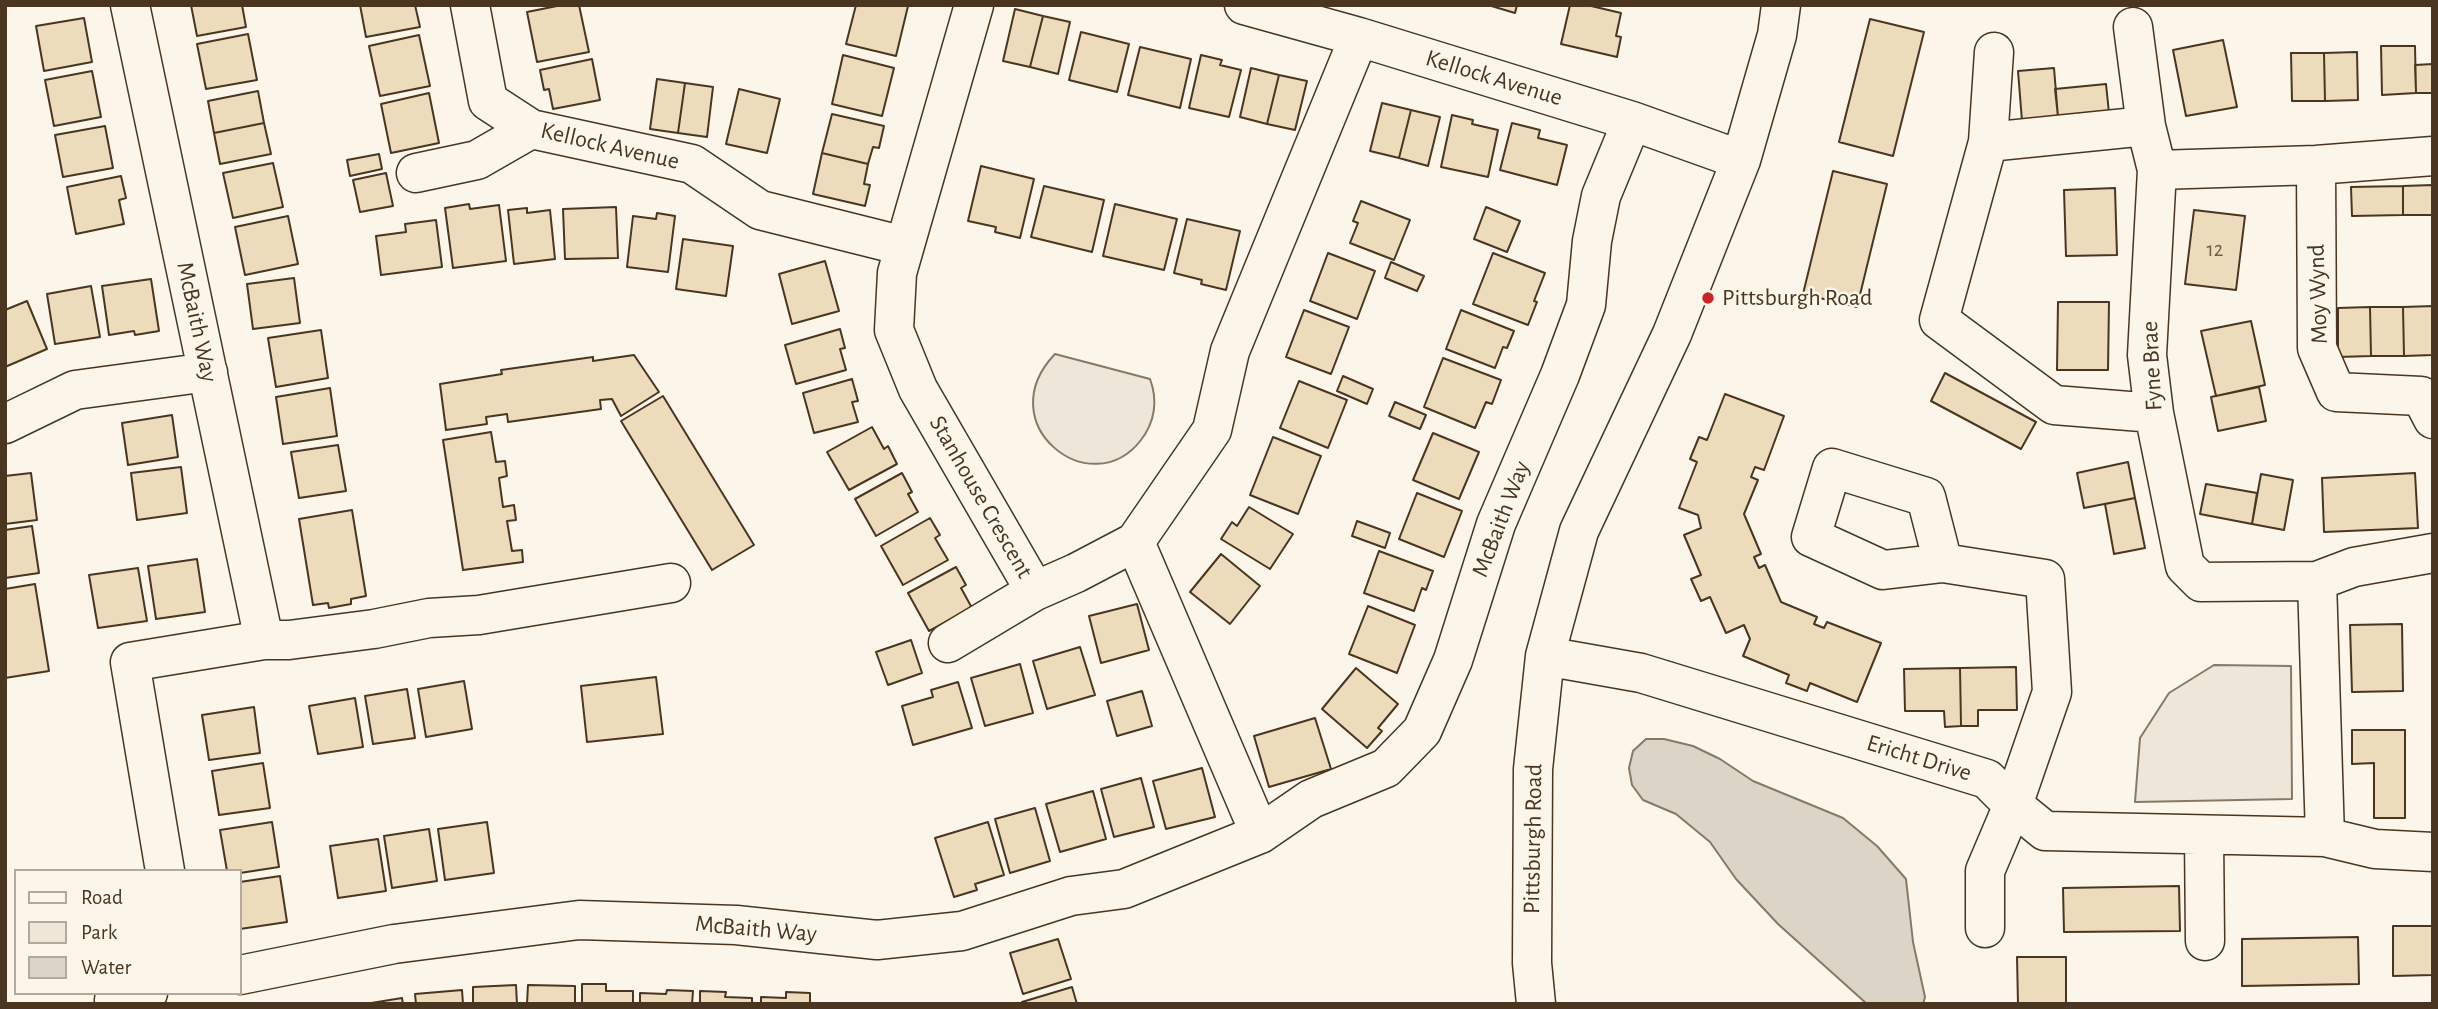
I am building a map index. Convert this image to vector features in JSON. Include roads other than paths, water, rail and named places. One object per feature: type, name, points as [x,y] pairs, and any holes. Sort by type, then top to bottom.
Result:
[{"type":"street","name":"McBaith Way","points":[[130,5],[264,640]]},
{"type":"street","name":"Kellock Avenue","points":[[470,5],[488,101],[531,129],[692,164],[760,210],[904,246]]},
{"type":"street","name":"Stanhouse Crescent","points":[[974,5],[897,272],[894,330],[918,389],[1035,591],[1135,542],[1212,430],[1230,351],[1359,37]]},
{"type":"street","name":"Kellock Avenue","points":[[1244,5],[1359,37],[1632,121],[1741,160]]},
{"type":"street","name":"Pittsburgh Road","points":[[1536,1004],[1532,963],[1533,783],[1545,656],[1579,531],[1672,334],[1741,160],[1777,36],[1781,5]]},
{"type":"street","name":"Fyne Brae","points":[[2133,27],[2146,126],[2157,170],[2147,355],[2154,414],[2185,566],[2201,582],[2317,581]]},
{"type":"street","points":[[1994,52],[1988,142],[1939,320],[2054,405],[2154,414]]},
{"type":"street","name":"McBaith Way","points":[[242,975],[394,944],[579,920],[736,925],[877,940],[961,930],[1071,896],[1124,889],[1260,834],[1311,799],[1386,768],[1422,730],[1453,660],[1496,524],[1560,375],[1586,305],[1592,241],[1601,196],[1632,121]]},
{"type":"street","points":[[1988,142],[2146,126]]},
{"type":"street","points":[[416,173],[477,160],[531,129]]},
{"type":"street","points":[[2157,170],[2316,165],[2433,156]]},
{"type":"street","name":"Moy Wynd","points":[[2316,165],[2317,348],[2336,392],[2421,396],[2433,419]]},
{"type":"street","points":[[5,424],[75,390],[208,372]]},
{"type":"street","points":[[1135,542],[1260,834]]},
{"type":"street","points":[[2325,837],[2317,581],[2354,567],[2433,553]]},
{"type":"street","points":[[1943,563],[2045,579],[2052,692],[2013,805],[1985,871],[1985,928]]},
{"type":"street","points":[[165,869],[130,662],[264,640],[289,640],[374,629],[429,618],[479,615],[671,583]]},
{"type":"street","points":[[947,643],[1035,591]]},
{"type":"street","name":"Ericht Drive","points":[[1545,656],[1642,673],[1987,779],[2045,831],[2325,837],[2375,849],[2433,852]]},
{"type":"street","points":[[2204,835],[2204,941]]},
{"type":"water","points":[[1646,739],[1664,739],[1693,746],[1720,759],[1753,781],[1843,818],[1877,846],[1906,879],[1913,942],[1925,997],[1923,1004],[1867,1004],[1778,924],[1736,879],[1710,842],[1676,814],[1643,800],[1632,785],[1629,768],[1633,751]]},
{"type":"place","name":"Pittsburgh Road","points":[[1708,298]]}]
